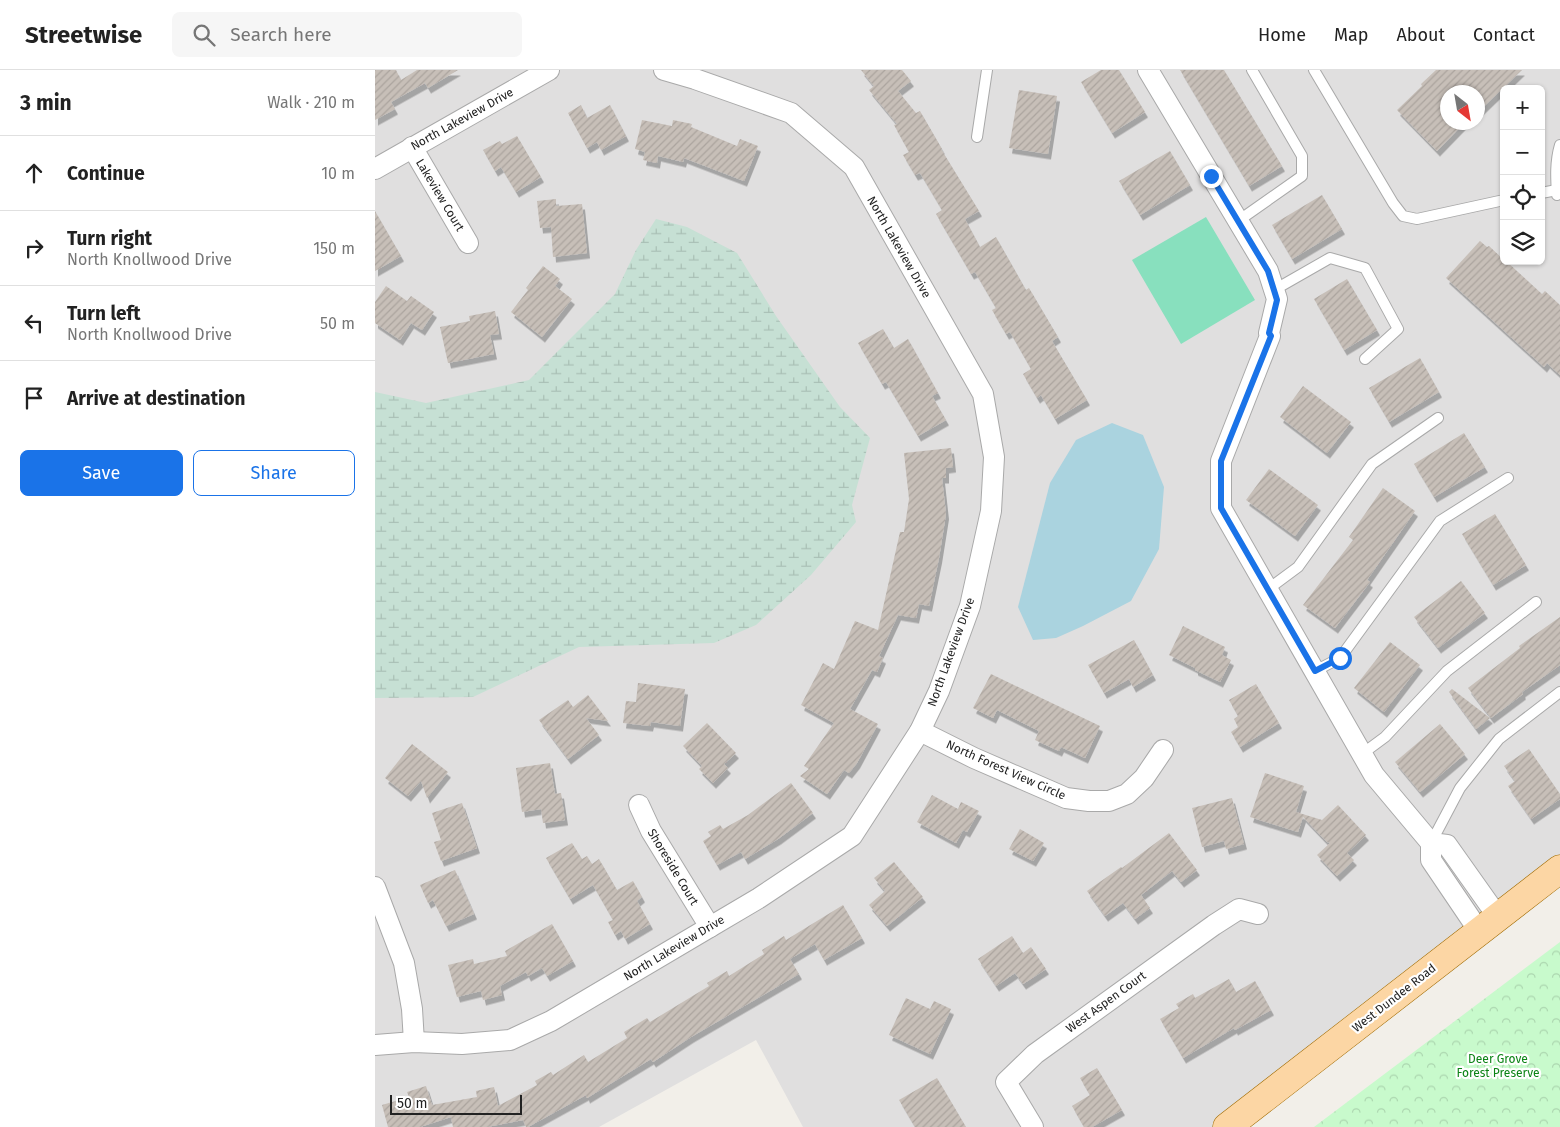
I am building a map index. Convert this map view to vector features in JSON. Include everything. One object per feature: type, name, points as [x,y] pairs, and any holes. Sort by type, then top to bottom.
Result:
[{"type":"main road","name":"West Dundee Road","points":[[1227,1127],[1560,869]]},
{"type":"street","name":"North Lakeview Drive","points":[[375,168],[549,70]]},
{"type":"street","name":"North Lakeview Drive","points":[[375,1045],[414,1042],[462,1044],[510,1040],[551,1021],[759,898],[852,836],[920,731],[939,692],[970,606],[991,512],[995,457],[983,394],[854,167],[791,113],[696,74],[664,70]]},
{"type":"street","points":[[1148,70],[1268,271],[1277,300],[1269,333],[1271,336],[1221,461],[1221,508],[1374,775],[1431,843],[1447,845],[1489,924]]},
{"type":"street","name":"Lakeview Court","points":[[412,147],[468,243]]},
{"type":"street","name":"North Forest View Circle","points":[[920,731],[974,758],[1066,798],[1089,801],[1109,801],[1127,794],[1144,778],[1163,750]]},
{"type":"street","name":"Shoreside Court","points":[[639,805],[651,831],[710,927]]},
{"type":"street","points":[[375,887],[404,963],[413,1009],[414,1042]]},
{"type":"street","name":"West Aspen Court","points":[[1033,1127],[1006,1082],[1035,1054],[1239,908],[1257,914]]},
{"type":"lane","points":[[977,137],[987,70]]},
{"type":"lane","points":[[1238,221],[1302,176],[1302,156],[1252,70]]},
{"type":"lane","points":[[1314,70],[1393,203],[1403,216],[1417,219],[1500,201]]},
{"type":"lane","points":[[1545,193],[1557,193],[1556,170],[1560,145]]},
{"type":"lane","points":[[1274,290],[1330,258],[1365,268],[1398,329],[1365,359]]},
{"type":"lane","points":[[1267,590],[1298,567],[1372,464],[1438,418]]},
{"type":"lane","points":[[1315,671],[1340,658],[1440,521],[1508,478]]},
{"type":"lane","points":[[1362,754],[1385,737],[1447,671],[1536,602]]},
{"type":"lane","points":[[1431,843],[1461,788],[1499,739],[1560,692]]},
{"type":"shaded area","points":[[375,70],[1560,70],[1560,873],[1229,1127],[803,1127],[756,1040],[599,1127],[375,1127]]},
{"type":"green space","points":[[1206,217],[1255,300],[1181,344],[1132,260]]},
{"type":"green space","points":[[656,219],[687,227],[737,253],[776,316],[840,407],[870,438],[852,505],[856,522],[811,575],[756,625],[714,643],[579,647],[473,697],[375,698],[375,392],[426,403],[529,380],[615,294],[636,250]]},
{"type":"green space","name":"Deer Grove Forest Preserve","points":[[1560,942],[1560,1127],[1314,1127]]},
{"type":"water","points":[[1112,423],[1143,435],[1164,487],[1159,549],[1131,601],[1056,638],[1033,640],[1018,607],[1050,483],[1076,440]]},
{"type":"building","points":[[375,70],[396,70],[401,80],[417,70],[458,70],[428,88],[425,83],[391,102],[395,109],[375,120]]},
{"type":"building","points":[[861,70],[902,70],[911,81],[898,91],[916,113],[920,111],[979,211],[965,219],[980,247],[996,237],[1026,290],[1029,288],[1058,337],[1052,341],[1087,400],[1055,419],[1041,395],[1037,398],[1023,374],[1031,369],[1010,332],[1006,334],[992,310],[996,308],[975,272],[971,274],[936,214],[942,210],[920,173],[915,175],[903,155],[909,152],[894,125],[897,124],[869,90],[874,86]]},
{"type":"building","points":[[1101,70],[1119,70],[1145,112],[1112,133],[1081,82]]},
{"type":"building","points":[[1180,70],[1224,70],[1282,166],[1249,186]]},
{"type":"building","points":[[1436,70],[1522,70],[1506,85],[1500,85],[1500,91],[1485,105],[1485,85],[1440,85],[1440,130],[1457,130],[1437,151],[1397,110],[1422,86],[1421,84]]},
{"type":"building","points":[[1019,90],[1057,96],[1048,154],[1009,148]]},
{"type":"building","points":[[581,105],[587,118],[610,105],[626,136],[601,150],[597,142],[587,148],[568,113]]},
{"type":"building","points":[[642,120],[672,126],[673,120],[692,124],[691,127],[737,146],[740,139],[758,146],[744,181],[684,158],[683,162],[658,156],[657,163],[643,160],[645,152],[635,149]]},
{"type":"building","points":[[517,136],[541,177],[516,192],[501,167],[495,171],[483,150],[500,141],[502,144]]},
{"type":"building","points":[[1170,151],[1190,185],[1140,215],[1119,181]]},
{"type":"building","points":[[1322,195],[1342,229],[1292,259],[1272,225]]},
{"type":"building","points":[[556,199],[556,206],[582,204],[587,253],[553,257],[551,227],[540,228],[537,201]]},
{"type":"building","points":[[375,211],[401,256],[375,271]]},
{"type":"building","points":[[1480,241],[1500,256],[1500,265],[1510,265],[1542,294],[1545,291],[1560,305],[1560,375],[1547,363],[1544,367],[1446,278]]},
{"type":"building","points":[[543,266],[560,279],[555,286],[572,299],[542,337],[511,312]]},
{"type":"building","points":[[1347,279],[1377,330],[1344,350],[1314,299]]},
{"type":"building","points":[[386,286],[407,301],[411,296],[434,312],[422,330],[411,323],[400,340],[375,323],[375,302]]},
{"type":"building","points":[[495,311],[499,334],[490,335],[494,354],[448,363],[440,327],[470,321],[469,316]]},
{"type":"building","points":[[883,329],[894,348],[908,339],[938,393],[932,396],[946,420],[918,436],[886,382],[882,384],[858,343]]},
{"type":"building","points":[[1420,358],[1439,392],[1389,422],[1369,388]]},
{"type":"building","points":[[1303,386],[1351,422],[1327,453],[1280,417]]},
{"type":"building","points":[[1464,433],[1485,467],[1434,497],[1414,464]]},
{"type":"building","points":[[951,448],[953,467],[946,468],[946,478],[942,478],[946,514],[929,606],[919,604],[916,618],[898,615],[879,656],[883,658],[877,672],[872,670],[850,709],[878,724],[857,763],[849,773],[844,770],[827,794],[800,776],[809,769],[804,766],[834,723],[801,705],[823,663],[834,669],[855,621],[878,630],[900,532],[904,532],[909,499],[904,453]]},
{"type":"building","points":[[1269,469],[1318,505],[1295,536],[1246,500]]},
{"type":"building","points":[[1383,488],[1415,511],[1367,580],[1370,582],[1335,628],[1303,605],[1353,540],[1349,537]]},
{"type":"building","points":[[1495,514],[1526,565],[1493,585],[1462,534]]},
{"type":"building","points":[[1461,581],[1485,613],[1438,648],[1414,617]]},
{"type":"building","points":[[1560,617],[1560,665],[1522,692],[1523,694],[1491,718],[1468,688],[1520,648],[1519,646]]},
{"type":"building","points":[[1183,626],[1225,647],[1222,655],[1231,660],[1220,682],[1169,655]]},
{"type":"building","points":[[1134,640],[1153,675],[1133,687],[1129,679],[1104,693],[1088,665]]},
{"type":"building","points":[[1390,642],[1420,665],[1384,712],[1354,688]]},
{"type":"building","points":[[991,674],[1100,726],[1085,758],[1061,747],[1059,751],[1035,740],[1039,731],[997,710],[993,718],[973,708]]},
{"type":"building","points":[[638,683],[685,689],[680,726],[651,722],[650,726],[623,723],[626,701],[636,702]]},
{"type":"building","points":[[1256,684],[1279,723],[1240,747],[1231,732],[1238,727],[1234,719],[1238,716],[1229,700]]},
{"type":"building","points":[[1452,689],[1490,718],[1476,729],[1449,692]]},
{"type":"building","points":[[588,695],[608,721],[586,718],[599,735],[568,759],[539,720],[568,700],[573,707]]},
{"type":"building","points":[[707,723],[736,753],[724,764],[728,768],[713,783],[699,769],[702,766],[683,746]]},
{"type":"building","points":[[1440,724],[1465,754],[1420,792],[1395,762]]},
{"type":"building","points":[[412,744],[448,772],[427,798],[421,781],[408,796],[385,778]]},
{"type":"building","points":[[1529,749],[1560,794],[1560,799],[1531,819],[1508,786],[1515,781],[1504,766]]},
{"type":"building","points":[[550,763],[555,794],[561,793],[565,820],[543,823],[541,809],[522,812],[516,768]]},
{"type":"building","points":[[1265,773],[1304,786],[1296,812],[1322,820],[1338,805],[1366,835],[1347,853],[1354,860],[1337,876],[1317,855],[1330,843],[1303,817],[1298,832],[1250,817]]},
{"type":"building","points":[[791,783],[813,813],[778,839],[745,859],[741,852],[717,865],[703,841],[711,836],[708,832],[720,825],[723,829],[748,815]]},
{"type":"building","points":[[932,795],[958,809],[961,802],[979,811],[967,832],[963,830],[956,843],[917,822]]},
{"type":"building","points":[[1232,798],[1244,844],[1226,849],[1224,841],[1202,847],[1192,808]]},
{"type":"building","points":[[462,803],[477,848],[441,861],[434,842],[441,840],[432,813]]},
{"type":"building","points":[[1020,829],[1044,843],[1033,861],[1009,849]]},
{"type":"building","points":[[1169,833],[1197,870],[1181,882],[1172,871],[1141,895],[1150,908],[1135,919],[1123,903],[1105,916],[1087,891]]},
{"type":"building","points":[[572,843],[582,859],[587,856],[592,864],[599,859],[617,890],[633,881],[642,897],[637,901],[650,924],[625,939],[621,931],[615,935],[608,922],[613,920],[593,885],[570,899],[546,858]]},
{"type":"building","points":[[894,862],[923,897],[887,926],[869,905],[885,891],[874,878]]},
{"type":"building","points":[[455,870],[474,914],[446,926],[433,900],[428,903],[420,885]]},
{"type":"building","points":[[843,905],[862,938],[824,960],[815,944],[790,959],[799,974],[691,1037],[653,1062],[651,1059],[587,1098],[586,1095],[528,1127],[526,1127],[523,1120],[487,1127],[453,1127],[451,1117],[420,1127],[388,1127],[382,1105],[409,1097],[407,1092],[426,1086],[432,1105],[477,1097],[476,1091],[494,1087],[498,1106],[537,1085],[535,1081],[551,1072],[553,1075],[584,1055],[588,1062],[627,1038],[624,1032],[647,1018],[650,1022],[709,986],[707,983],[727,971],[729,976],[764,954],[762,950],[784,936],[786,940]]},
{"type":"building","points":[[552,924],[573,961],[547,976],[542,968],[528,976],[526,972],[500,986],[502,995],[483,1000],[481,991],[457,997],[448,965],[473,959],[474,964],[507,956],[505,951]]},
{"type":"building","points":[[1012,936],[1023,953],[1031,947],[1046,969],[1023,984],[1015,973],[996,986],[978,959]]},
{"type":"building","points":[[1229,979],[1236,992],[1255,981],[1271,1010],[1235,1030],[1234,1028],[1183,1058],[1160,1019],[1179,1008],[1176,1004],[1193,994],[1195,998]]},
{"type":"building","points":[[906,998],[930,1009],[934,1001],[951,1009],[930,1054],[889,1035]]},
{"type":"building","points":[[1097,1068],[1122,1110],[1092,1127],[1084,1127],[1072,1106],[1090,1095],[1080,1078]]},
{"type":"building","points":[[937,1078],[966,1127],[915,1127],[899,1100]]},
{"type":"route","points":[[1211,176],[1268,271],[1277,300],[1269,333],[1271,336],[1221,461],[1221,508],[1315,671],[1340,658]]}]
